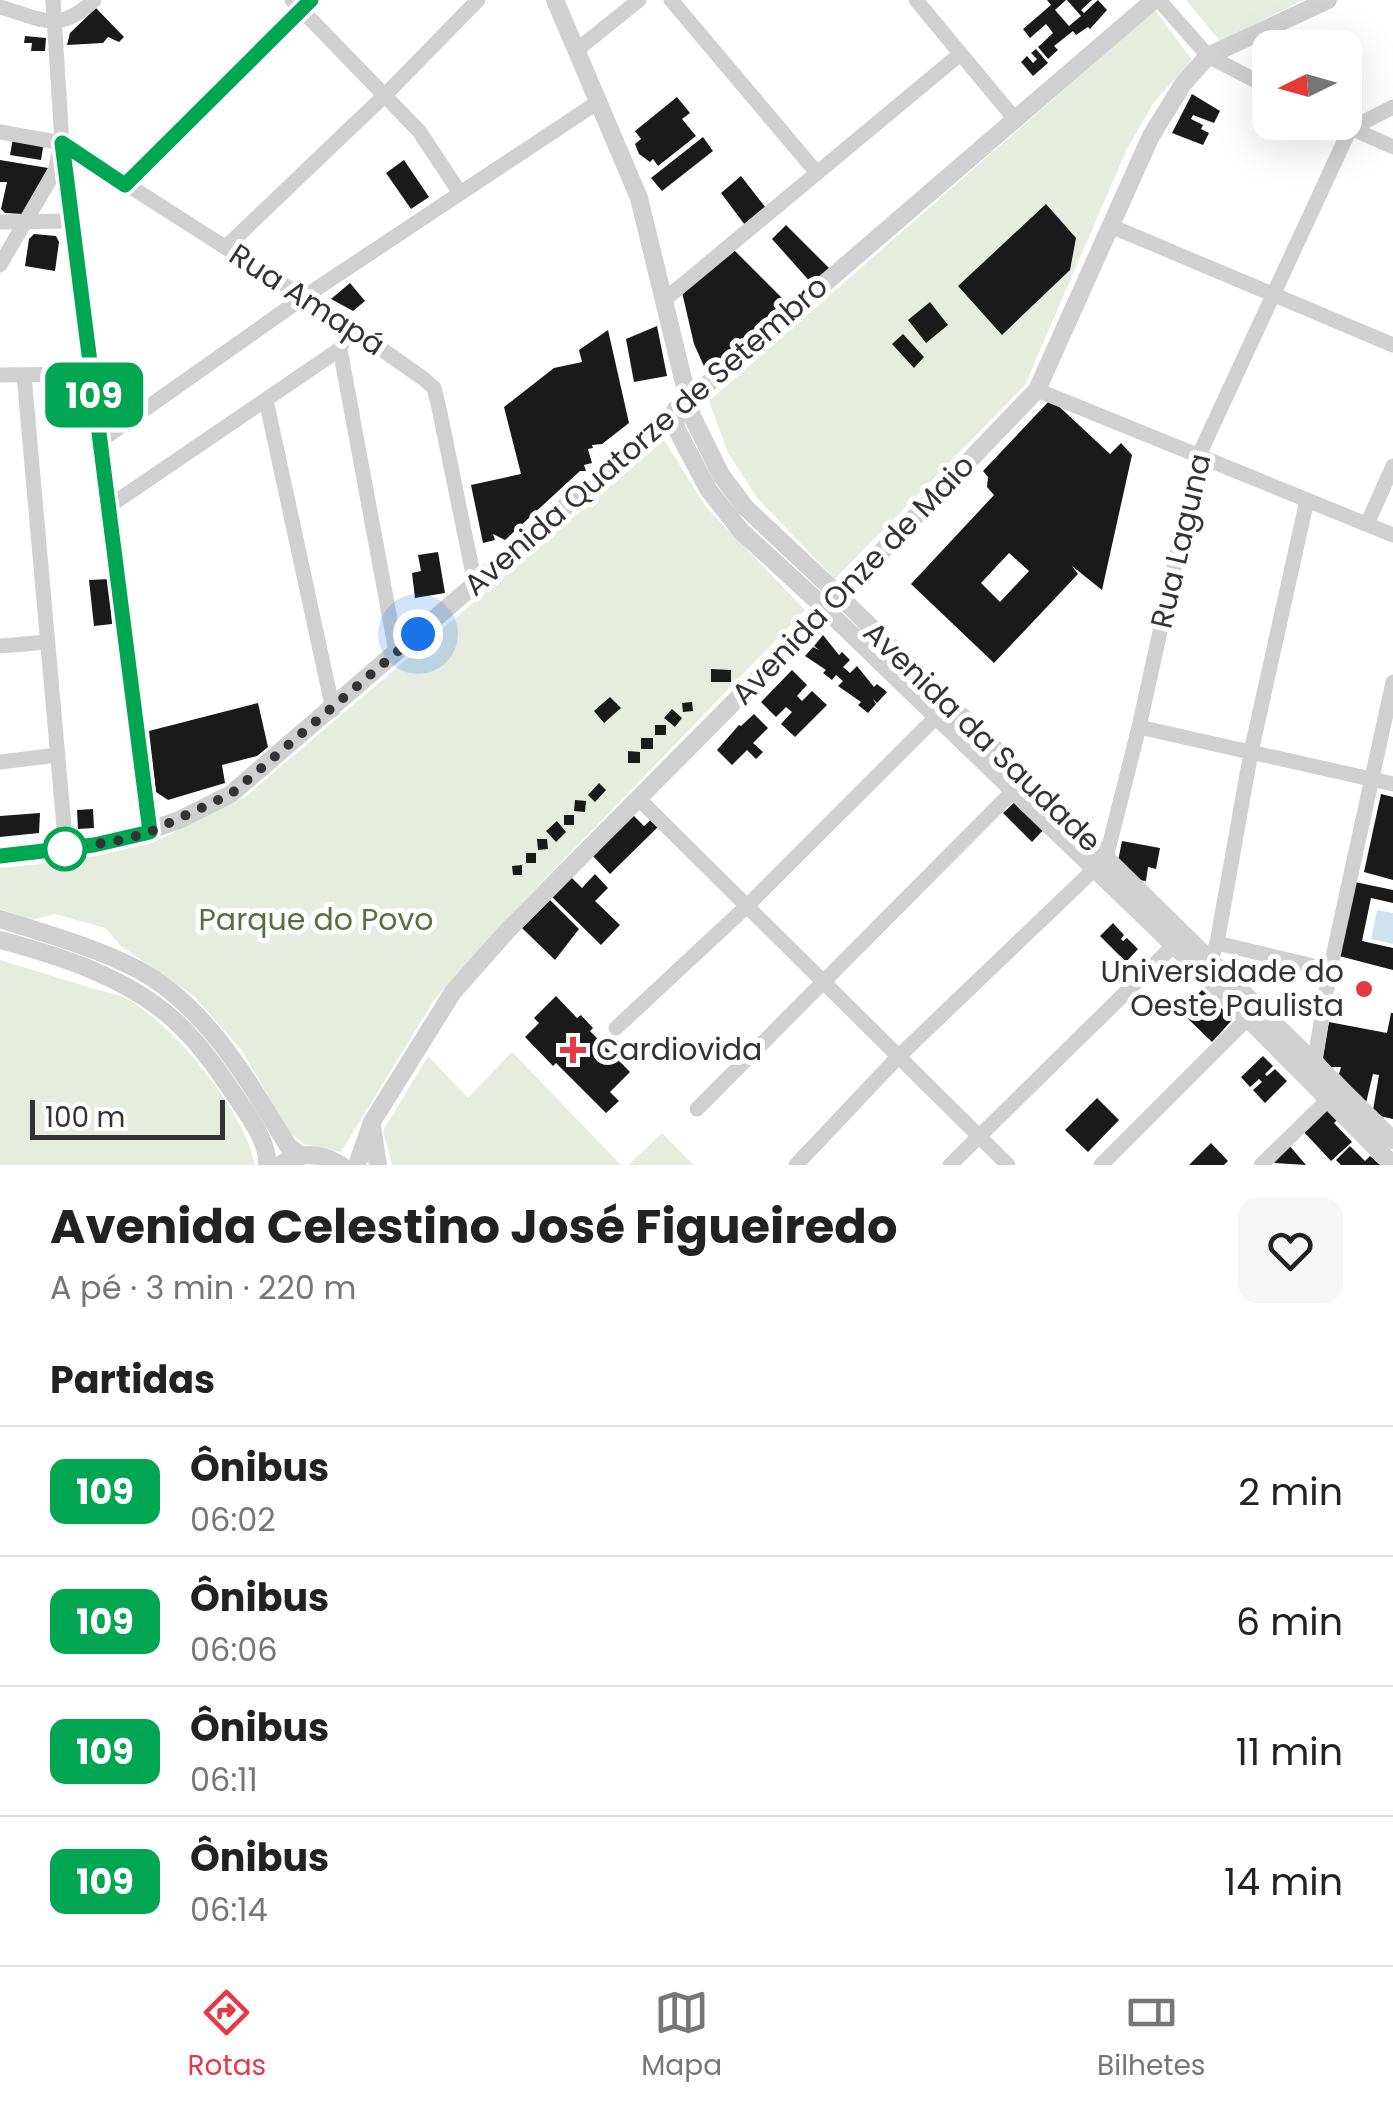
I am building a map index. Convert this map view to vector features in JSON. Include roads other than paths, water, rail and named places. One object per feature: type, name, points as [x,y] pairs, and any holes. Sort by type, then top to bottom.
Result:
[{"type":"street","points":[[53,0],[62,143],[150,832]]},
{"type":"street","points":[[0,7],[55,22],[68,21],[94,0]]},
{"type":"street","points":[[226,247],[478,0]]},
{"type":"street","name":"Avenida da Saudade","points":[[556,0],[638,198],[663,301],[682,405],[676,428],[708,489],[741,531],[833,603],[1100,864],[1174,945],[1211,959],[1247,1019],[1312,1074]]},
{"type":"street","points":[[576,50],[639,0]]},
{"type":"street","points":[[671,0],[816,172]]},
{"type":"street","points":[[939,0],[921,6],[1014,118]]},
{"type":"street","points":[[1157,0],[1208,56],[1252,79]]},
{"type":"street","name":"Avenida Quatorze de Setembro","points":[[0,856],[122,840],[150,832],[231,794],[1014,118],[1157,0]]},
{"type":"street","name":"Avenida Onze de Maio","points":[[357,1165],[372,1122],[453,992],[508,930],[833,603],[1037,390],[1151,136],[1183,84],[1208,56],[1328,0]]},
{"type":"street","points":[[125,185],[301,3],[418,131],[460,193]]},
{"type":"street","points":[[663,301],[960,55]]},
{"type":"street","points":[[100,441],[304,297],[598,102]]},
{"type":"street","points":[[1362,119],[1393,106]]},
{"type":"street","name":"Rua Amapá","points":[[0,132],[62,143],[350,327],[434,388],[475,584]]},
{"type":"street","points":[[1362,134],[1393,148]]},
{"type":"street","name":"Rua Laguna","points":[[1100,864],[1138,727],[1198,454],[1274,295],[1338,140]]},
{"type":"street","points":[[0,265],[55,171],[62,143]]},
{"type":"street","points":[[0,222],[72,222]]},
{"type":"street","points":[[1113,226],[1393,345]]},
{"type":"street","points":[[108,508],[340,349],[350,327]]},
{"type":"street","points":[[340,349],[396,652]]},
{"type":"street","points":[[1,377],[92,374]]},
{"type":"street","points":[[24,375],[66,849]]},
{"type":"street","points":[[1037,390],[1393,535]]},
{"type":"street","points":[[266,400],[332,710]]},
{"type":"street","points":[[1367,524],[1393,466]]},
{"type":"street","points":[[1307,500],[1211,959],[1330,970]]},
{"type":"street","name":"Avenida da Saudade","points":[[833,603],[937,716],[1019,784]]},
{"type":"street","points":[[0,646],[48,642]]},
{"type":"street","points":[[1312,1074],[1330,970],[1393,682]]},
{"type":"street","points":[[616,1028],[747,906],[937,716]]},
{"type":"street","points":[[1138,727],[1393,784]]},
{"type":"street","points":[[0,762],[58,755]]},
{"type":"street","points":[[697,1109],[1019,784]]},
{"type":"street","points":[[639,799],[1008,1165]]},
{"type":"street","points":[[796,1165],[898,1057],[1100,864]]},
{"type":"street","name":"Avenida da Saudade","points":[[1100,864],[1211,959],[1393,1165]]},
{"type":"street","points":[[0,919],[94,950],[140,971],[177,996],[209,1029],[288,1146],[300,1155]]},
{"type":"street","points":[[0,940],[85,967],[137,992],[174,1019],[212,1060],[246,1112],[265,1148],[267,1165]]},
{"type":"street","points":[[950,1165],[1174,945]]},
{"type":"street","points":[[1101,1165],[1247,1019]]},
{"type":"street","points":[[1261,1165],[1333,1095]]},
{"type":"street","name":"Avenida da Saudade","points":[[1333,1095],[1393,1140]]},
{"type":"street","points":[[372,1122],[378,1165]]},
{"type":"street","points":[[280,1165],[300,1155],[320,1155],[341,1165]]},
{"type":"water","points":[[1377,910],[1393,913],[1393,944],[1371,939]]},
{"type":"place","name":"Universidade do Oeste Paulista","points":[[1364,989]]},
{"type":"place","name":"Cardiovida","points":[[573,1050]]},
{"type":"park label","name":"Parque do Povo","points":[[316,920]]}]
